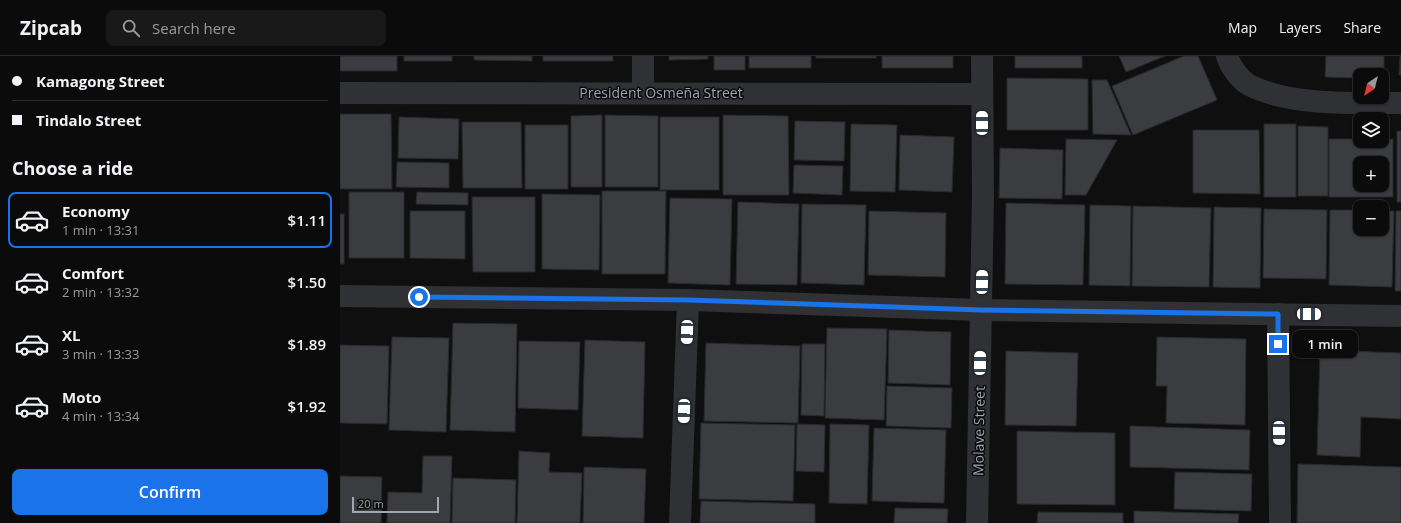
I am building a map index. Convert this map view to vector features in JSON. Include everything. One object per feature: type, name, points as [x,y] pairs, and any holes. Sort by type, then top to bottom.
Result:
[{"type":"street","points":[[642,93],[643,56]]},
{"type":"street","name":"Molave Street","points":[[977,523],[983,196],[982,56]]},
{"type":"street","points":[[1227,56],[1230,65],[1248,84],[1271,93],[1329,102],[1401,103]]},
{"type":"street","name":"President Osmeña Street","points":[[340,93],[982,94]]},
{"type":"street","points":[[340,296],[688,300],[981,310],[1401,316]]},
{"type":"street","points":[[680,523],[688,300]]},
{"type":"street","points":[[1278,314],[1280,523]]},
{"type":"building","points":[[340,56],[397,56],[397,71],[340,71]]},
{"type":"building","points":[[404,56],[452,56],[452,61],[404,61]]},
{"type":"building","points":[[474,56],[532,56],[532,61],[474,60]]},
{"type":"building","points":[[543,56],[613,56],[613,61],[543,61]]},
{"type":"building","points":[[669,56],[708,56],[708,59],[669,60]]},
{"type":"building","points":[[714,56],[745,56],[745,70],[714,70]]},
{"type":"building","points":[[749,56],[811,56],[811,68],[749,68]]},
{"type":"building","points":[[816,56],[876,56],[876,58],[816,58]]},
{"type":"building","points":[[882,56],[953,56],[953,68],[882,68]]},
{"type":"building","points":[[1015,56],[1082,56],[1082,68],[1015,68]]},
{"type":"building","points":[[1119,56],[1165,56],[1126,72]]},
{"type":"building","points":[[1184,56],[1198,56],[1217,100],[1133,135],[1112,86]]},
{"type":"building","points":[[1326,56],[1384,56],[1384,68],[1353,68],[1353,78],[1325,77]]},
{"type":"building","points":[[1400,56],[1401,75],[1399,75]]},
{"type":"building","points":[[1007,78],[1088,79],[1088,130],[1007,130]]},
{"type":"building","points":[[1092,80],[1107,80],[1131,135],[1093,134]]},
{"type":"building","points":[[340,114],[391,114],[392,189],[340,189]]},
{"type":"building","points":[[602,115],[602,187],[571,187],[571,116]]},
{"type":"building","points":[[605,115],[658,116],[658,187],[605,187]]},
{"type":"building","points":[[723,115],[788,116],[789,195],[723,195]]},
{"type":"building","points":[[399,117],[459,119],[458,159],[398,158]]},
{"type":"building","points":[[660,117],[719,117],[719,190],[660,190]]},
{"type":"building","points":[[795,121],[845,122],[844,161],[794,160]]},
{"type":"building","points":[[462,122],[521,122],[522,188],[463,188]]},
{"type":"building","points":[[851,124],[897,125],[895,192],[850,191]]},
{"type":"building","points":[[1264,124],[1296,124],[1296,197],[1264,197]]},
{"type":"building","points":[[525,125],[568,125],[568,189],[525,189]]},
{"type":"building","points":[[1298,126],[1328,127],[1328,196],[1298,196]]},
{"type":"building","points":[[1193,130],[1259,130],[1260,194],[1193,193]]},
{"type":"building","points":[[1397,131],[1401,131],[1401,202],[1397,202]]},
{"type":"building","points":[[900,135],[954,137],[952,192],[899,190]]},
{"type":"building","points":[[1066,139],[1117,140],[1086,195],[1065,195]]},
{"type":"building","points":[[1329,139],[1353,139],[1353,148],[1389,148],[1389,139],[1393,139],[1393,197],[1329,197]]},
{"type":"building","points":[[1000,148],[1063,150],[1062,199],[999,198]]},
{"type":"building","points":[[397,162],[449,163],[449,188],[396,187]]},
{"type":"building","points":[[794,165],[843,166],[842,195],[793,193]]},
{"type":"building","points":[[602,191],[666,191],[665,274],[602,274]]},
{"type":"building","points":[[349,192],[404,192],[404,258],[349,258]]},
{"type":"building","points":[[417,192],[468,193],[468,205],[416,204]]},
{"type":"building","points":[[542,194],[600,195],[599,270],[542,269]]},
{"type":"building","points":[[472,197],[535,197],[535,272],[473,272]]},
{"type":"building","points":[[670,198],[732,199],[730,285],[668,283]]},
{"type":"building","points":[[738,202],[799,204],[797,285],[736,284]]},
{"type":"building","points":[[1006,203],[1085,205],[1083,285],[1005,284]]},
{"type":"building","points":[[802,204],[866,205],[864,285],[801,283]]},
{"type":"building","points":[[1090,205],[1131,206],[1130,286],[1089,285]]},
{"type":"building","points":[[1133,206],[1211,208],[1209,287],[1132,286]]},
{"type":"building","points":[[1214,207],[1261,208],[1260,288],[1213,287]]},
{"type":"building","points":[[1264,209],[1327,210],[1326,279],[1263,278]]},
{"type":"building","points":[[1330,210],[1353,210],[1353,236],[1389,236],[1389,211],[1394,211],[1392,287],[1329,285]]},
{"type":"building","points":[[410,211],[465,211],[465,259],[410,258]]},
{"type":"building","points":[[869,211],[946,213],[945,277],[868,275]]},
{"type":"building","points":[[1396,211],[1401,211],[1401,291],[1395,291]]},
{"type":"building","points":[[340,214],[344,214],[344,264],[340,264]]},
{"type":"building","points":[[453,323],[517,324],[515,432],[450,430]]},
{"type":"building","points":[[827,328],[887,329],[884,420],[825,418]]},
{"type":"building","points":[[889,330],[951,332],[950,385],[888,383]]},
{"type":"building","points":[[392,337],[449,338],[446,432],[389,430]]},
{"type":"building","points":[[1157,337],[1246,339],[1245,425],[1166,423],[1167,386],[1156,386]]},
{"type":"building","points":[[585,340],[645,342],[643,438],[582,436]]},
{"type":"building","points":[[519,341],[580,342],[578,410],[518,408]]},
{"type":"building","points":[[706,343],[800,346],[798,423],[704,421]]},
{"type":"building","points":[[802,344],[825,344],[824,416],[801,415]]},
{"type":"building","points":[[340,345],[389,346],[387,424],[340,423]]},
{"type":"building","points":[[1320,350],[1401,353],[1401,419],[1361,417],[1360,457],[1317,455]]},
{"type":"building","points":[[1006,351],[1078,353],[1076,426],[1005,425]]},
{"type":"building","points":[[887,386],[952,388],[951,428],[886,426]]},
{"type":"building","points":[[701,423],[795,425],[793,501],[699,499]]},
{"type":"building","points":[[797,424],[825,425],[824,472],[796,471]]},
{"type":"building","points":[[830,424],[869,425],[867,504],[829,503]]},
{"type":"building","points":[[1130,426],[1250,430],[1249,470],[1130,467]]},
{"type":"building","points":[[874,428],[946,430],[944,503],[872,501]]},
{"type":"building","points":[[1017,431],[1115,433],[1115,505],[1017,504]]},
{"type":"building","points":[[519,451],[550,453],[549,472],[582,473],[580,523],[517,523]]},
{"type":"building","points":[[423,456],[452,456],[450,523],[387,523],[388,492],[422,493]]},
{"type":"building","points":[[1298,464],[1401,467],[1401,523],[1297,523]]},
{"type":"building","points":[[584,467],[646,469],[644,523],[583,523]]},
{"type":"building","points":[[1175,472],[1252,474],[1251,511],[1174,509]]},
{"type":"building","points":[[340,476],[382,477],[381,523],[340,523]]},
{"type":"building","points":[[453,478],[516,480],[515,523],[452,523]]},
{"type":"building","points":[[701,501],[815,504],[815,523],[700,523]]},
{"type":"building","points":[[895,508],[948,509],[947,523],[894,523]]},
{"type":"building","points":[[1134,511],[1239,514],[1238,523],[1134,523]]},
{"type":"building","points":[[1038,512],[1123,513],[1123,523],[1037,523]]},
{"type":"route","points":[[419,297],[688,300],[981,310],[1278,314],[1278,344]]}]
